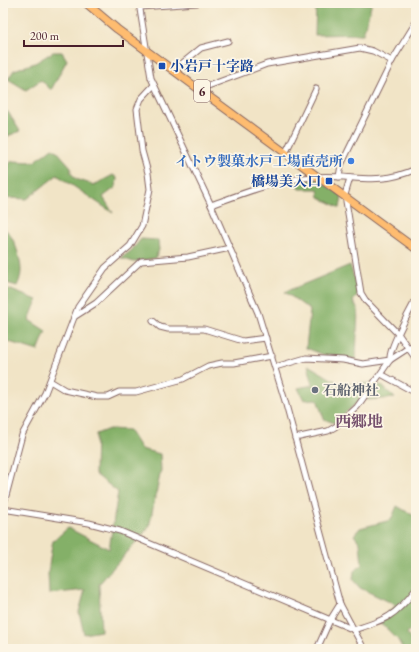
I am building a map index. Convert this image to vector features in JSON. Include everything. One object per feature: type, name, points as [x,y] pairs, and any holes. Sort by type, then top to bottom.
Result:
[{"type":"highway","name":"6","points":[[86,3],[146,50],[345,195],[416,249]]},
{"type":"street","points":[[197,3],[140,5],[149,73],[251,294],[275,366],[340,604],[364,649]]},
{"type":"street","points":[[339,177],[341,165],[392,61],[416,22]]},
{"type":"street","points":[[174,70],[201,48],[228,41]]},
{"type":"street","points":[[200,89],[266,64],[360,48],[372,51],[392,61]]},
{"type":"street","points":[[154,85],[141,99],[137,108],[142,151],[150,181],[150,195],[143,222],[134,240],[100,275],[78,307],[50,381],[22,435],[3,508],[89,523],[120,531],[353,629],[380,622],[388,617],[401,607],[416,589]]},
{"type":"street","points":[[286,152],[316,89]]},
{"type":"street","points":[[211,205],[283,182],[319,176],[385,179],[416,169]]},
{"type":"street","points":[[350,178],[345,195],[361,293],[366,301],[399,335],[416,358]]},
{"type":"street","points":[[74,317],[96,303],[141,261],[194,256],[230,248]]},
{"type":"street","points":[[390,360],[390,354],[403,323],[416,299]]},
{"type":"street","points":[[153,321],[160,327],[168,330],[204,329],[243,341],[266,338]]},
{"type":"street","points":[[295,438],[332,429],[357,407],[390,360],[416,343]]},
{"type":"street","points":[[50,381],[65,390],[97,397],[108,397],[119,392],[136,392],[183,379],[208,366],[272,356]]},
{"type":"street","points":[[275,366],[306,358],[343,360],[363,364],[390,360]]},
{"type":"street","points":[[381,374],[416,393]]},
{"type":"street","points":[[317,649],[330,620],[340,604]]},
{"type":"green space","points":[[316,3],[372,3],[363,34],[315,35]]},
{"type":"green space","points":[[53,52],[62,52],[67,60],[51,90],[41,80],[26,90],[8,79],[14,70],[35,63]]},
{"type":"green space","points":[[3,110],[8,112],[20,131],[3,138]]},
{"type":"green space","points":[[52,148],[56,150],[71,167],[71,173],[76,179],[94,185],[113,175],[117,178],[116,187],[103,197],[113,213],[57,175],[27,199],[9,198],[3,203],[3,169],[12,161],[34,162]]},
{"type":"green space","points":[[317,179],[342,196],[340,208],[319,197],[318,189],[299,189],[295,182]]},
{"type":"green space","points":[[3,228],[14,241],[20,260],[21,271],[17,286],[3,282]]},
{"type":"green space","points":[[141,239],[158,240],[159,250],[155,258],[134,262],[121,258],[131,251]]},
{"type":"green space","points":[[350,265],[359,293],[353,301],[358,309],[356,359],[327,356],[306,348],[310,310],[285,292]]},
{"type":"green space","points":[[3,287],[37,300],[29,320],[46,331],[38,351],[3,340]]},
{"type":"green space","points":[[308,365],[340,384],[370,383],[359,401],[334,423],[324,419],[317,399],[304,400],[298,388],[313,385]]},
{"type":"green space","points":[[374,385],[381,385],[395,398],[366,399]]},
{"type":"green space","points":[[109,429],[129,430],[141,449],[160,454],[161,470],[149,527],[99,584],[101,631],[84,634],[79,612],[85,590],[49,594],[48,573],[53,541],[68,528],[109,549],[118,492],[95,474],[96,434]]},
{"type":"green space","points":[[397,506],[416,517],[416,560],[413,566],[416,577],[416,624],[407,633],[415,649],[403,649],[398,640],[379,621],[396,605],[360,588],[353,580],[354,571],[362,565],[360,543],[354,535],[360,528],[391,520]]},
{"type":"place","name":"小岩戸十字路","points":[[162,66]]},
{"type":"place","name":"イトウ製菓水戸工場直売所","points":[[351,161]]},
{"type":"place","name":"橋場美入口","points":[[329,181]]},
{"type":"place","name":"石船神社","points":[[315,390]]},
{"type":"district","name":"西郷地","points":[[359,421]]}]
